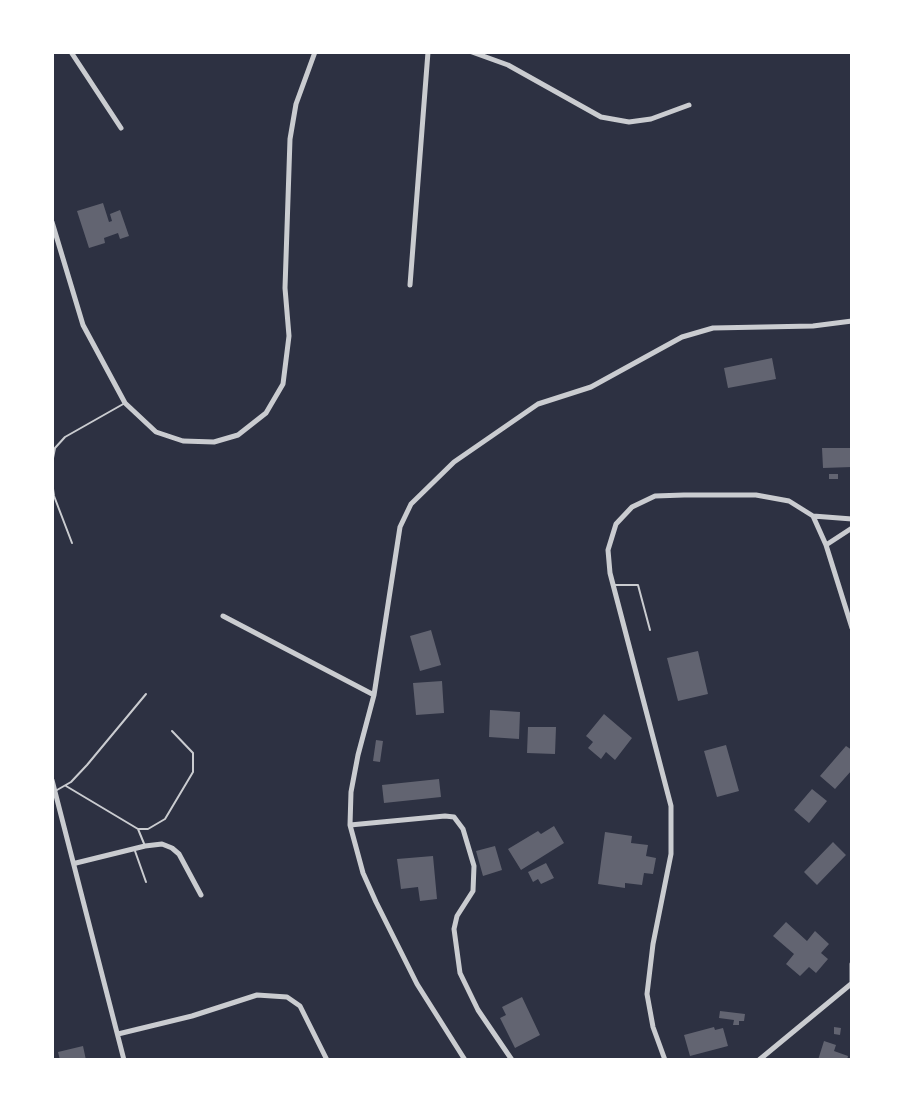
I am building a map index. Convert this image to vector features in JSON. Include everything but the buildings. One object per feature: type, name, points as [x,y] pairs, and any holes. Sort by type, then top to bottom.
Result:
[{"type":"street","points":[[71,52],[121,128]]},
{"type":"street","points":[[52,222],[83,325],[125,403],[156,432],[183,441],[214,442],[238,435],[266,413],[283,384],[289,336],[285,288],[290,139],[296,104],[315,52]]},
{"type":"street","points":[[410,285],[428,52]]},
{"type":"street","points":[[472,52],[508,65],[601,117],[629,122],[651,119],[689,105]]},
{"type":"street","points":[[465,1059],[417,984],[397,939],[376,902],[363,873],[350,825],[351,792],[374,695],[400,527],[411,504],[462,456],[538,404],[591,387],[682,337],[713,328],[813,326],[852,321]]},
{"type":"street","points":[[665,1059],[653,1027],[647,994],[653,944],[671,854],[671,806],[613,585],[608,550],[616,524],[632,507],[655,496],[756,495],[789,501],[813,516],[852,519]]},
{"type":"street","points":[[813,516],[826,545],[852,628]]},
{"type":"street","points":[[826,545],[852,528]]},
{"type":"street","points":[[223,616],[374,695]]},
{"type":"street","points":[[52,780],[57,790],[76,863],[124,1059]]},
{"type":"street","points":[[350,825],[454,817],[463,829],[474,866],[473,891],[457,916],[454,929],[460,973],[478,1010],[512,1059]]},
{"type":"street","points":[[76,863],[135,848],[162,844],[172,848],[185,864],[201,895]]},
{"type":"street","points":[[759,1059],[851,985],[852,964]]},
{"type":"street","points":[[118,1034],[192,1016],[257,996],[287,997],[300,1006],[327,1059]]},
{"type":"lane","points":[[52,463],[56,448],[65,437],[125,403]]},
{"type":"lane","points":[[52,482],[54,495],[72,543]]},
{"type":"lane","points":[[613,585],[638,585],[650,630]]},
{"type":"lane","points":[[57,790],[87,765],[146,694]]},
{"type":"lane","points":[[64,785],[138,829],[148,829],[165,819],[194,772],[193,753],[172,731]]},
{"type":"lane","points":[[138,829],[145,846]]},
{"type":"lane","points":[[135,848],[146,882]]}]
